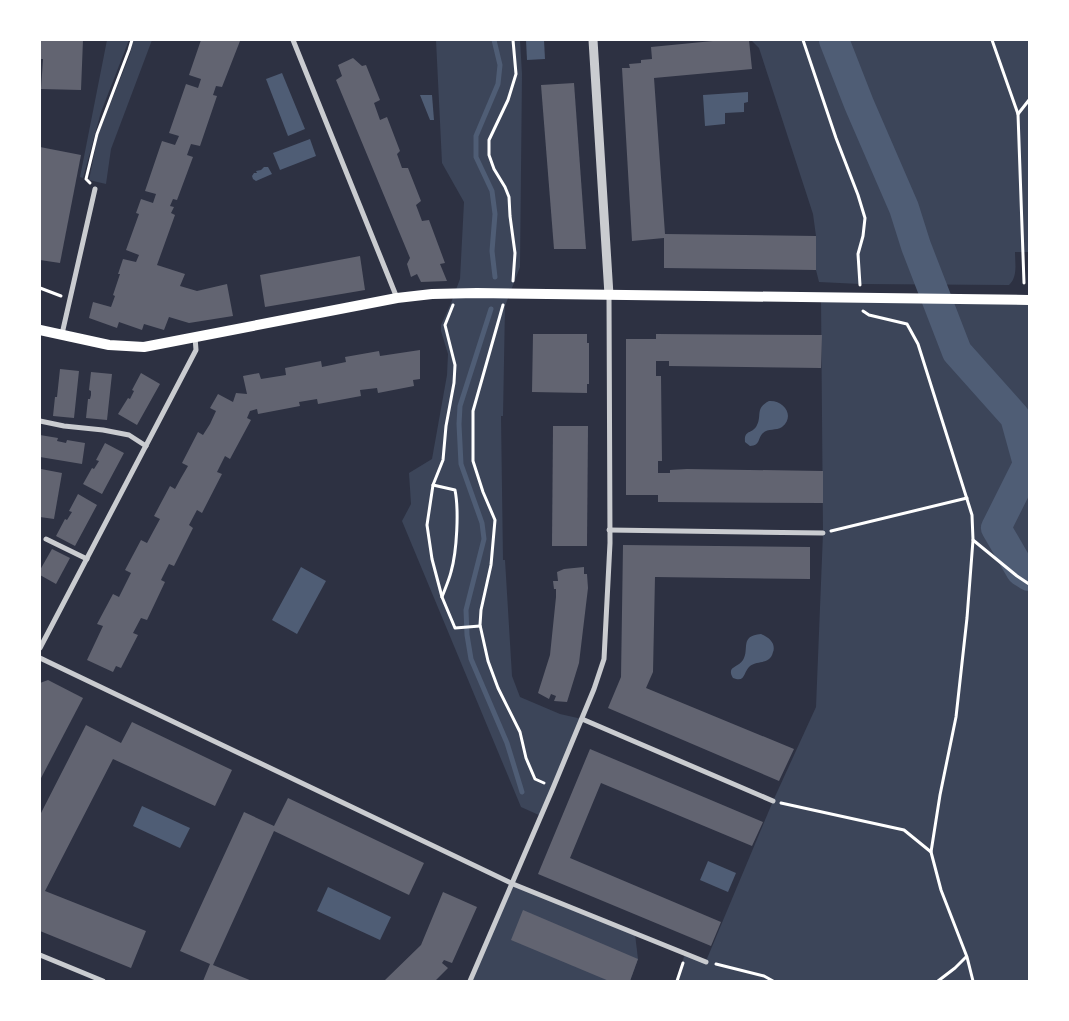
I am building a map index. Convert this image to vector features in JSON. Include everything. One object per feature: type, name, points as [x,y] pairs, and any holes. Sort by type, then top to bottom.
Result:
[{"type":"main road","points":[[40,330],[109,345],[144,347],[397,298],[459,293],[1029,300]]},
{"type":"street","points":[[293,40],[397,298]]},
{"type":"street","points":[[470,981],[582,719],[604,659],[609,552],[609,295],[593,40]]},
{"type":"street","points":[[62,334],[95,189]]},
{"type":"street","points":[[40,648],[196,350],[195,337]]},
{"type":"street","points":[[40,421],[64,426],[103,430],[129,436],[146,446]]},
{"type":"street","points":[[609,530],[823,533]]},
{"type":"street","points":[[46,539],[87,559]]},
{"type":"street","points":[[40,658],[513,884],[706,962]]},
{"type":"street","points":[[582,719],[773,802]]},
{"type":"street","points":[[40,955],[102,981]]},
{"type":"path","points":[[95,189],[86,179],[88,170],[97,134],[132,40]]},
{"type":"path","points":[[513,40],[516,74],[508,100],[489,140],[489,155],[508,197],[515,253],[513,276]]},
{"type":"path","points":[[803,40],[865,218],[858,254],[862,309],[868,315],[907,324],[918,344],[972,515],[973,540],[967,618],[956,717],[940,795],[931,852],[941,890],[973,981]]},
{"type":"path","points":[[992,40],[1018,114],[1024,283]]},
{"type":"path","points":[[1018,114],[1029,100]]},
{"type":"path","points":[[40,288],[69,299]]},
{"type":"path","points":[[459,293],[444,325],[455,365],[454,383],[446,426],[443,460],[433,485],[427,525],[432,559],[442,597],[455,628],[480,626]]},
{"type":"path","points":[[502,307],[473,411],[473,461],[495,520],[492,565],[481,610],[480,626],[488,661],[498,688],[520,732],[526,758],[535,779],[553,788]]},
{"type":"path","points":[[433,485],[455,490],[456,498],[456,543],[452,572],[442,597]]},
{"type":"path","points":[[823,533],[967,498]]},
{"type":"path","points":[[973,540],[1029,584]]},
{"type":"path","points":[[773,802],[904,830],[931,852]]},
{"type":"path","points":[[677,981],[686,954]]},
{"type":"path","points":[[938,981],[956,968],[966,957]]},
{"type":"path","points":[[706,962],[764,976],[773,981]]},
{"type":"shaded area","points":[[107,40],[129,40],[101,112],[83,178],[80,177]]},
{"type":"shaded area","points":[[133,40],[152,40],[111,149],[106,184],[89,180],[98,135],[130,54]]},
{"type":"shaded area","points":[[436,40],[520,40],[522,74],[520,267],[505,306],[503,416],[501,416],[503,560],[505,560],[512,676],[520,697],[560,714],[582,719],[541,816],[521,807],[402,521],[411,504],[409,473],[432,459],[447,375],[448,354],[441,325],[460,279],[464,202],[442,163]]},
{"type":"shaded area","points":[[526,40],[544,40],[545,59],[527,60]]},
{"type":"shaded area","points":[[751,40],[1029,40],[1029,252],[1015,252],[1015,274],[1012,282],[1009,285],[819,282],[816,270],[816,236],[813,214],[759,48]]},
{"type":"shaded area","points":[[282,73],[305,129],[288,136],[266,79]]},
{"type":"shaded area","points":[[748,92],[748,102],[744,103],[744,112],[725,113],[725,124],[705,126],[703,95]]},
{"type":"shaded area","points":[[420,95],[432,95],[434,120],[430,120]]},
{"type":"shaded area","points":[[310,139],[316,156],[280,170],[273,153]]},
{"type":"shaded area","points":[[268,167],[272,174],[256,181],[253,179],[254,173],[257,173],[256,171]]},
{"type":"shaded area","points":[[821,298],[1029,300],[1029,981],[677,981],[685,953],[706,961],[773,801],[816,707],[823,533]]},
{"type":"shaded area","points":[[769,401],[775,401],[784,406],[788,419],[782,427],[765,431],[757,443],[750,446],[745,442],[746,436],[756,427],[760,410]]},
{"type":"shaded area","points":[[301,567],[326,581],[297,634],[272,620]]},
{"type":"shaded area","points":[[761,634],[773,644],[774,649],[771,656],[767,661],[750,666],[742,678],[733,678],[731,671],[743,660],[747,640],[754,635]]},
{"type":"shaded area","points":[[142,806],[190,828],[180,848],[133,826]]},
{"type":"shaded area","points":[[708,861],[736,873],[728,892],[700,880]]},
{"type":"shaded area","points":[[513,884],[635,934],[638,959],[630,981],[470,981]]},
{"type":"shaded area","points":[[328,887],[391,917],[380,940],[317,911]]},
{"type":"building","points":[[40,40],[83,40],[81,90],[41,89],[43,59],[40,59]]},
{"type":"building","points":[[201,40],[240,41],[222,87],[216,86],[213,95],[217,96],[200,146],[191,144],[187,155],[193,157],[177,200],[173,199],[170,206],[174,207],[171,213],[175,215],[157,265],[185,274],[180,286],[197,291],[227,284],[233,316],[189,323],[169,317],[164,330],[144,324],[142,330],[119,322],[117,328],[89,318],[93,302],[111,307],[123,259],[136,262],[139,255],[126,250],[139,214],[136,213],[141,199],[153,203],[156,194],[145,191],[162,141],[175,145],[179,136],[169,133],[186,84],[198,88],[201,79],[189,75]]},
{"type":"building","points":[[723,40],[749,40],[752,69],[654,78],[665,234],[816,236],[816,270],[664,268],[664,238],[632,241],[622,68],[630,68],[629,64],[641,63],[641,60],[652,59],[651,47]]},
{"type":"building","points":[[353,58],[362,66],[366,65],[380,100],[374,103],[380,120],[387,117],[400,151],[397,154],[402,168],[408,168],[421,201],[416,205],[422,221],[429,220],[445,263],[440,264],[447,281],[421,282],[417,274],[411,277],[407,264],[410,258],[336,80],[342,76],[338,65]]},
{"type":"building","points":[[574,83],[586,249],[554,249],[541,85]]},
{"type":"building","points":[[40,147],[81,155],[60,263],[40,260]]},
{"type":"building","points":[[360,256],[365,290],[265,307],[260,275]]},
{"type":"building","points":[[533,334],[587,334],[587,343],[589,343],[589,384],[587,384],[587,393],[532,392]]},
{"type":"building","points":[[656,334],[822,335],[821,368],[669,366],[669,361],[656,361],[656,376],[661,376],[662,461],[658,461],[658,473],[670,473],[670,470],[687,469],[823,471],[823,503],[658,502],[658,495],[626,495],[626,339],[656,339]]},
{"type":"building","points":[[420,350],[420,379],[413,380],[414,386],[378,393],[377,388],[360,390],[361,396],[318,404],[317,399],[299,402],[300,406],[258,414],[257,409],[250,411],[247,418],[251,420],[230,459],[225,456],[217,472],[222,474],[202,513],[197,510],[189,525],[193,528],[174,566],[169,564],[161,580],[165,582],[147,620],[141,618],[133,633],[138,635],[121,668],[116,666],[113,672],[87,660],[103,626],[97,624],[113,594],[119,597],[131,573],[125,570],[141,540],[147,543],[160,519],[154,516],[170,486],[175,489],[188,466],[182,463],[198,432],[203,435],[210,424],[216,411],[210,408],[218,394],[233,402],[236,393],[247,394],[243,376],[259,373],[261,379],[286,375],[285,368],[321,361],[322,367],[346,362],[345,357],[379,351],[380,356]]},
{"type":"building","points":[[60,369],[79,371],[74,418],[53,416]]},
{"type":"building","points":[[91,372],[112,374],[107,420],[86,418],[88,399],[90,399],[91,395],[89,390]]},
{"type":"building","points":[[141,373],[160,384],[137,425],[118,414],[128,398],[130,399],[134,391],[132,390]]},
{"type":"building","points":[[553,426],[588,426],[587,546],[552,546]]},
{"type":"building","points":[[40,435],[58,438],[57,441],[66,443],[67,440],[85,443],[82,464],[40,457]]},
{"type":"building","points":[[105,443],[124,453],[102,494],[83,484],[92,468],[94,469],[99,461],[96,460]]},
{"type":"building","points":[[41,469],[62,473],[54,519],[40,517]]},
{"type":"building","points":[[78,494],[97,505],[75,546],[56,536],[65,519],[67,520],[72,512],[69,511]]},
{"type":"building","points":[[623,545],[810,547],[810,579],[655,577],[653,672],[646,688],[794,749],[779,781],[608,708],[621,677]]},
{"type":"building","points":[[52,549],[70,558],[56,584],[40,575],[40,570]]},
{"type":"building","points":[[584,567],[584,574],[587,574],[588,588],[579,663],[567,702],[554,701],[556,696],[551,694],[549,699],[538,693],[550,655],[556,597],[553,581],[558,581],[557,572],[564,569]]},
{"type":"building","points":[[48,680],[83,698],[40,780],[40,683]]},
{"type":"building","points":[[132,722],[232,770],[215,806],[113,759],[45,891],[146,931],[131,968],[40,931],[40,815],[86,725],[121,743]]},
{"type":"building","points":[[590,749],[763,822],[752,846],[601,783],[570,858],[721,922],[711,946],[538,874]]},
{"type":"building","points":[[288,798],[424,863],[409,895],[274,831],[213,965],[252,981],[203,981],[210,964],[180,951],[244,812],[274,826]]},
{"type":"building","points":[[443,892],[477,907],[452,963],[444,960],[442,963],[448,968],[435,981],[384,981],[421,945]]},
{"type":"building","points":[[523,910],[638,959],[630,981],[609,981],[511,940]]},
{"type":"waterway","points":[[494,40],[500,65],[498,84],[476,136],[476,157],[492,191],[495,214],[492,251],[495,277]]},
{"type":"waterway","points":[[834,40],[859,104],[904,208],[916,246],[957,352],[1015,417],[1028,464],[996,528],[1021,571],[1029,576]]},
{"type":"waterway","points":[[491,309],[460,406],[461,464],[482,523],[484,539],[466,610],[467,635],[471,659],[507,743],[522,792]]}]
